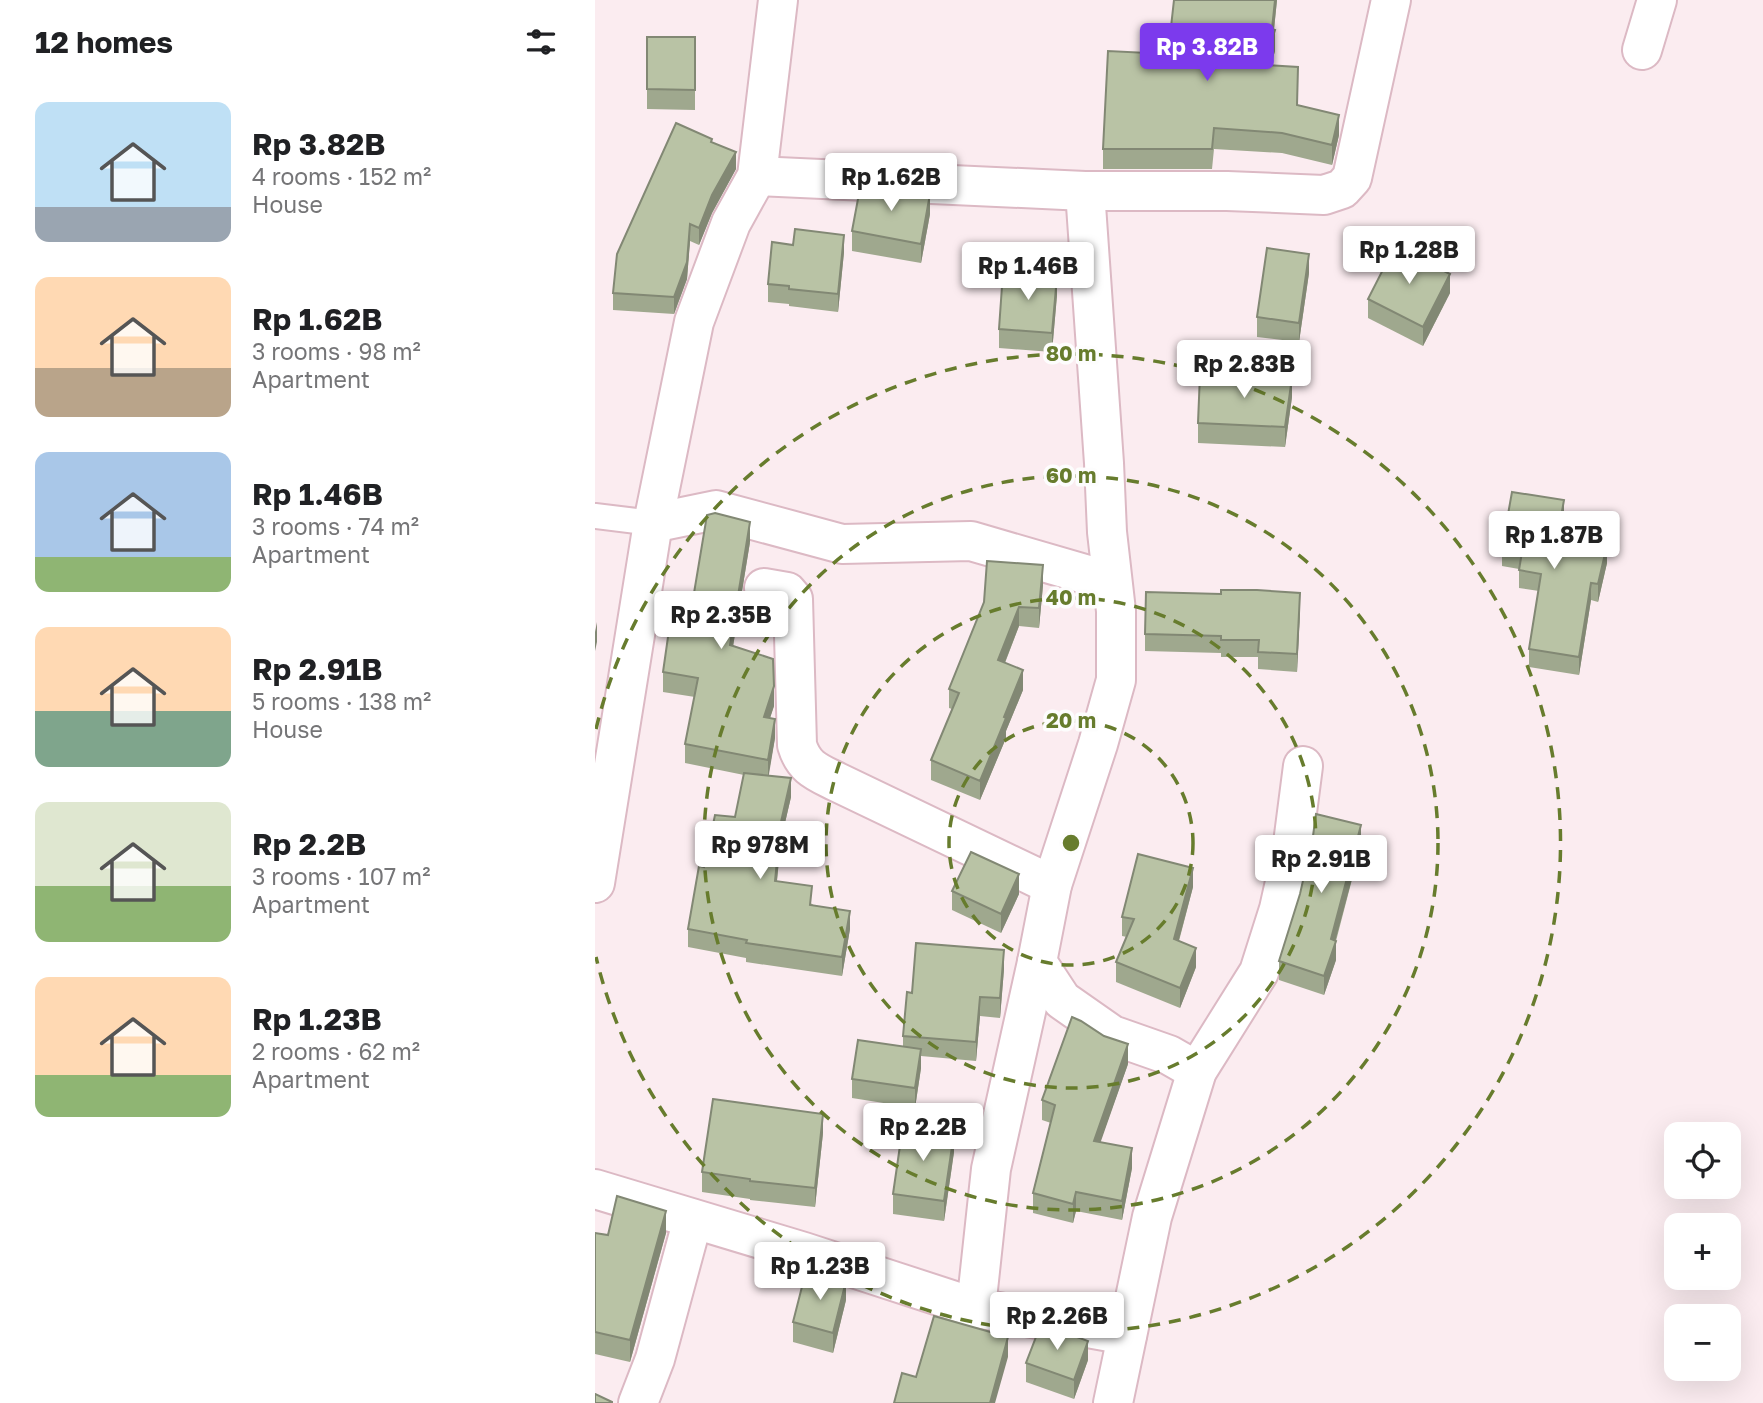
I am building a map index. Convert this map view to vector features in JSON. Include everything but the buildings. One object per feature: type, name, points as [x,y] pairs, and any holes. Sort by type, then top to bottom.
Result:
[{"type":"street","points":[[595,883],[653,523],[694,322],[731,223],[757,176],[778,0]]},
{"type":"street","points":[[757,176],[1085,191],[1227,191],[1324,195],[1342,189],[1352,178],[1391,0]]},
{"type":"street","points":[[1642,50],[1657,0]]},
{"type":"street","points":[[976,1308],[991,1169],[1052,885],[1116,680],[1116,611],[1107,531],[1085,191]]},
{"type":"street","points":[[653,523],[716,510],[842,544],[971,541],[1112,582]]},
{"type":"street","points":[[764,588],[787,592],[793,599],[797,745],[800,756],[807,765],[1052,885]]},
{"type":"street","points":[[1113,1403],[1152,1217],[1197,1070],[1259,972],[1279,909],[1303,766]]},
{"type":"street","points":[[1037,962],[1062,1000],[1112,1035],[1168,1055],[1197,1070]]},
{"type":"street","points":[[595,1189],[804,1252],[976,1308],[1126,1335]]},
{"type":"street","points":[[638,1403],[655,1359],[693,1219]]},
{"type":"lane","points":[[595,516],[653,523]]}]
